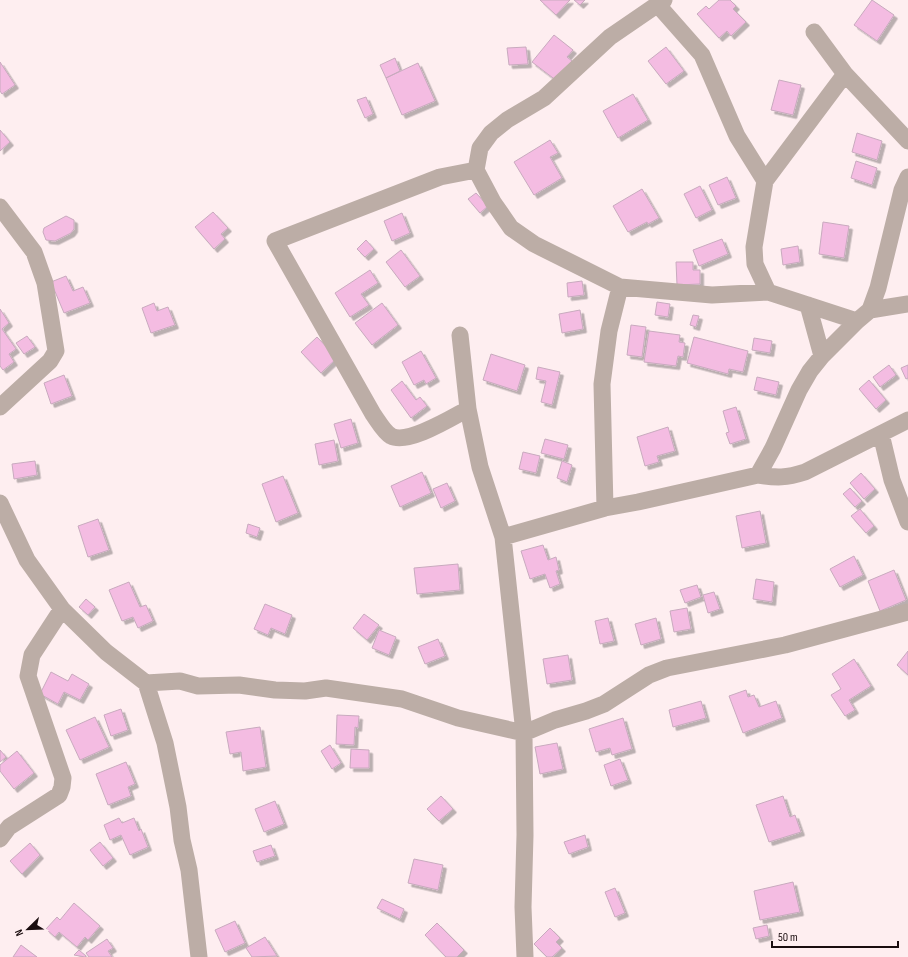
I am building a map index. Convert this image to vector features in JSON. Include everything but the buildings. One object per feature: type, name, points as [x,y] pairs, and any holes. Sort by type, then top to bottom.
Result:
[{"type":"street","points":[[764,181],[737,136],[709,67],[702,55],[660,2],[610,37],[544,98],[507,120],[491,133],[480,148],[476,170],[493,202],[511,228],[534,244],[620,287],[712,295],[768,292],[856,321]]},
{"type":"street","points":[[814,32],[845,74],[908,141]]},
{"type":"street","points":[[768,292],[755,264],[754,246],[764,181],[845,74]]},
{"type":"street","points":[[468,409],[416,434],[401,438],[387,433],[373,414],[275,241],[440,177],[476,170]]},
{"type":"street","points":[[870,310],[878,288],[902,190],[908,177]]},
{"type":"street","points":[[0,207],[34,252],[45,283],[56,351],[50,361],[0,407]]},
{"type":"street","points":[[605,508],[602,384],[609,330],[620,287]]},
{"type":"street","points":[[758,475],[773,448],[799,390],[810,371],[822,356],[856,321],[870,310],[908,304]]},
{"type":"street","points":[[808,305],[822,356]]},
{"type":"street","points":[[460,335],[468,409],[480,467],[503,537],[524,733],[525,835],[523,907],[525,957]]},
{"type":"street","points":[[503,537],[605,508],[758,475],[778,478],[797,474],[908,420]]},
{"type":"street","points":[[881,434],[892,480],[908,522]]},
{"type":"street","points":[[0,503],[27,560],[62,609],[106,652],[146,683],[165,743],[178,807],[182,840],[189,870],[199,957]]},
{"type":"street","points":[[0,839],[9,827],[59,795],[62,787],[62,778],[28,676],[32,655],[62,609]]},
{"type":"street","points":[[146,683],[180,681],[198,686],[239,685],[275,690],[334,690],[402,699],[458,718],[524,733],[556,720],[604,704],[649,675],[667,668],[785,645],[908,612]]}]
